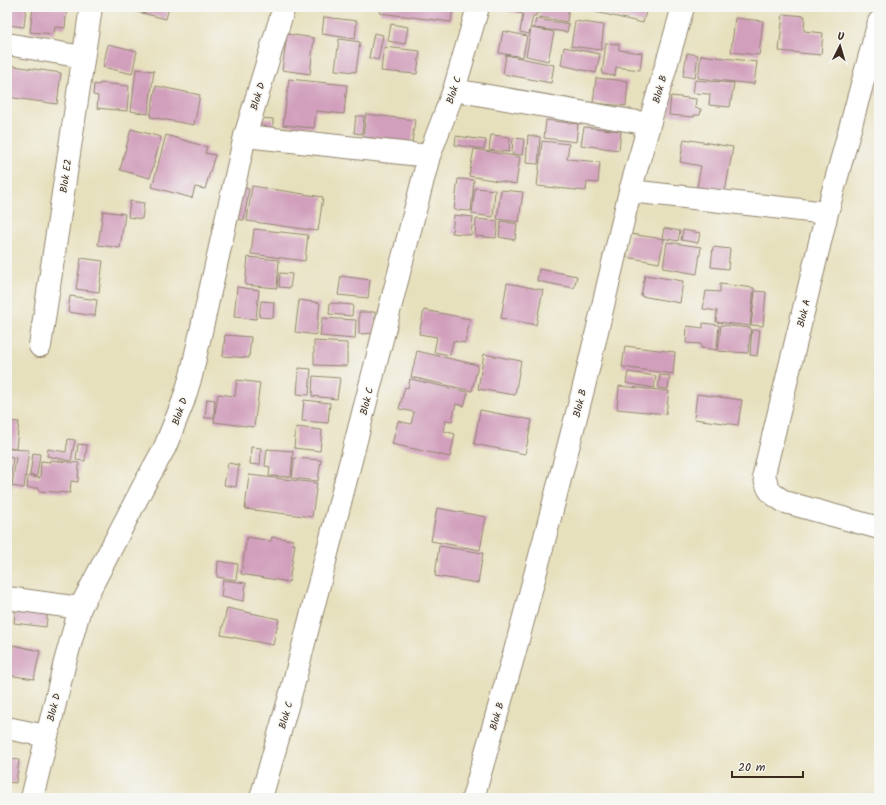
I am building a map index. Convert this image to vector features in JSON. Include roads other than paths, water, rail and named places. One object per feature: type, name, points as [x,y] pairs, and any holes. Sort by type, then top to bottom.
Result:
[{"type":"street","name":"Blok E2","points":[[40,346],[83,57],[92,7]]},
{"type":"street","name":"Blok D","points":[[32,798],[46,736],[80,608],[165,447],[183,402],[191,376],[245,136],[284,7]]},
{"type":"street","name":"Blok C","points":[[261,798],[294,682],[429,156],[454,90],[478,7]]},
{"type":"street","name":"Blok B","points":[[472,798],[545,537],[585,382],[630,191],[683,7]]},
{"type":"street","name":"Blok A","points":[[879,22],[827,212],[764,474],[767,488],[772,494],[786,502],[879,528]]},
{"type":"street","points":[[7,44],[83,57]]},
{"type":"street","points":[[454,90],[649,124]]},
{"type":"street","points":[[245,136],[429,156]]},
{"type":"street","points":[[630,191],[827,212]]},
{"type":"street","points":[[7,598],[80,608]]},
{"type":"street","points":[[7,728],[46,736]]}]
